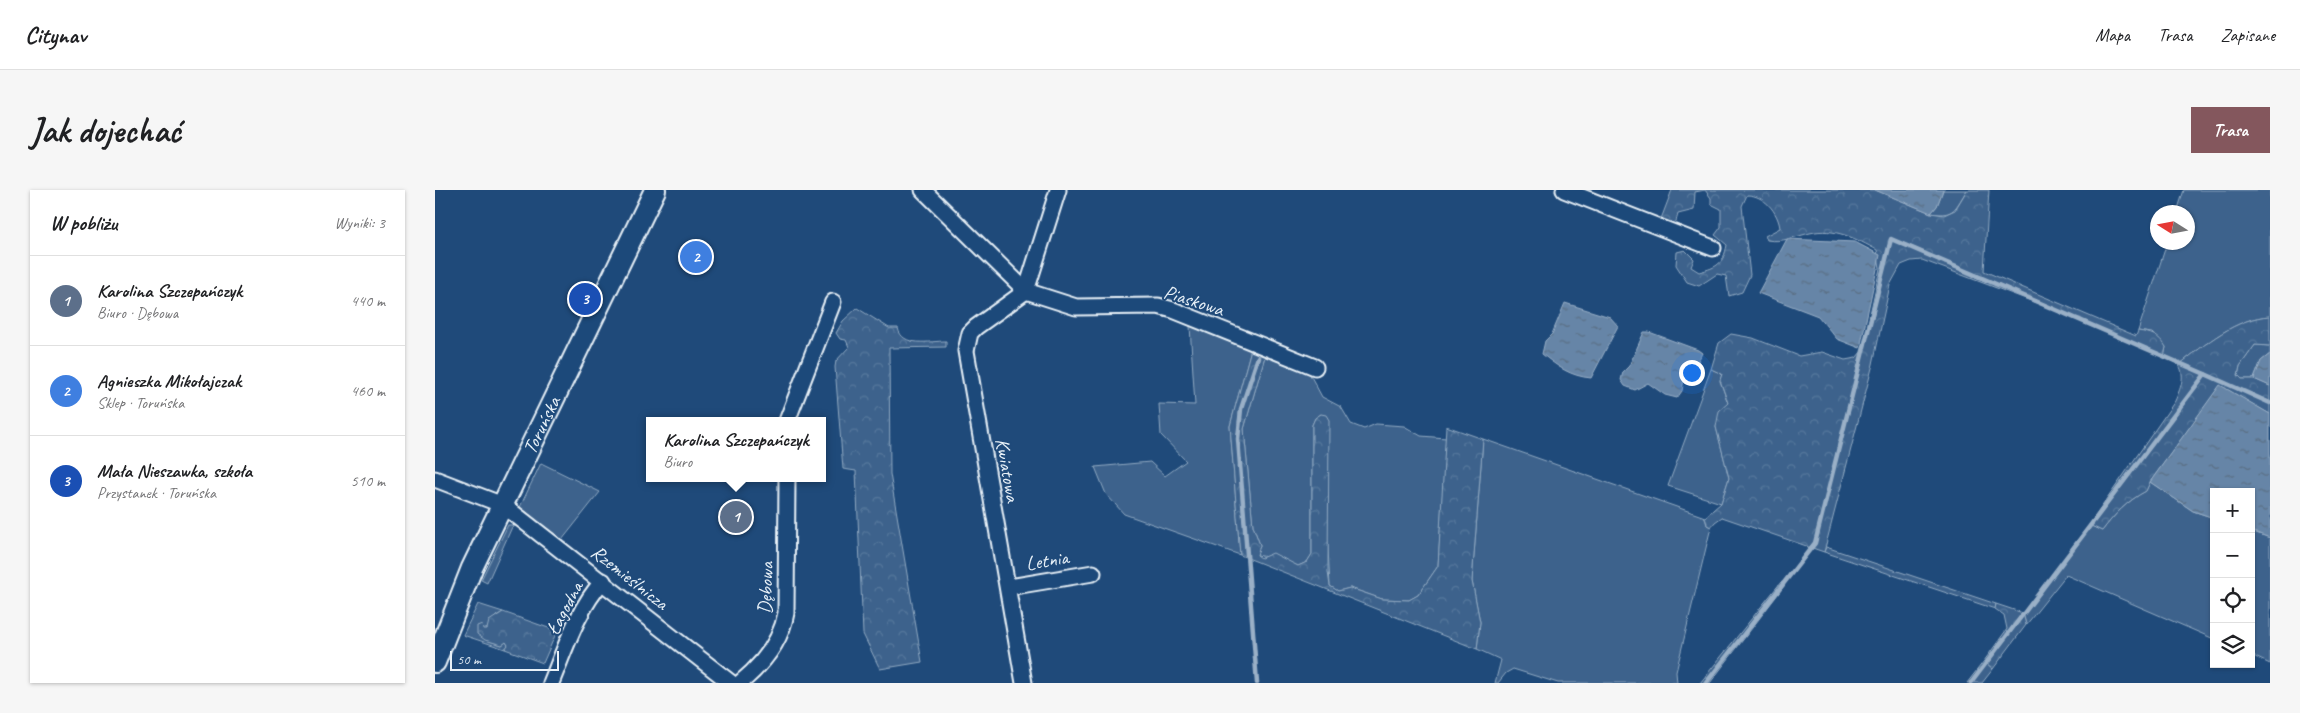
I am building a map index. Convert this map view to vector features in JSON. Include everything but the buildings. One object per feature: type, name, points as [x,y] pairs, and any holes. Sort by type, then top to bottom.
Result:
[{"type":"main road","name":"Toruńska","points":[[435,662],[458,600],[655,190]]},
{"type":"street","name":"Piaskowa","points":[[923,190],[1026,291],[1076,307],[1158,306],[1173,310],[1315,366]]},
{"type":"street","points":[[1026,291],[1058,190]]},
{"type":"street","points":[[1564,190],[1601,196],[1713,248]]},
{"type":"street","name":"Kwiatowa","points":[[1025,683],[967,344],[970,333],[975,327],[1026,291]]},
{"type":"street","points":[[789,417],[833,302]]},
{"type":"street","name":"Rzemieślnicza","points":[[435,479],[503,505],[603,581],[730,682]]},
{"type":"street","name":"Dębowa","points":[[730,682],[754,672],[774,646],[784,624],[786,613],[787,482]]},
{"type":"street","name":"Letnia","points":[[1009,587],[1093,573]]},
{"type":"street","name":"Łagodna","points":[[551,683],[580,617],[593,593],[603,581]]},
{"type":"green space","points":[[1672,190],[1705,190],[1695,192],[1694,210],[1678,214],[1675,225],[1661,219]]},
{"type":"green space","points":[[1705,190],[1875,190],[1931,213],[1944,215],[1955,210],[1967,190],[1989,190],[1984,271],[2136,336],[2138,331],[2154,335],[2166,347],[2164,357],[2071,316],[1922,260],[1911,261],[1901,265],[1890,285],[1873,364],[1824,552],[1722,517],[1711,527],[1707,525],[1705,517],[1721,503],[1729,478],[1716,427],[1719,411],[1728,403],[1720,380],[1722,374],[1711,369],[1719,343],[1731,334],[1753,338],[1799,356],[1822,352],[1845,360],[1856,358],[1862,351],[1880,268],[1877,250],[1845,235],[1819,232],[1783,240],[1767,240],[1765,236],[1780,228],[1779,222],[1773,211],[1764,201],[1747,195],[1742,206],[1750,275],[1742,292],[1729,296],[1726,276],[1717,274],[1699,286],[1687,282],[1676,265],[1677,252],[1685,250],[1694,259],[1691,267],[1699,272],[1719,264],[1724,257],[1727,245],[1715,235],[1721,227],[1721,209],[1711,204],[1711,198]]},
{"type":"green space","points":[[1943,190],[1967,190],[1957,206],[1950,212],[1945,214],[1931,213],[1937,206]]},
{"type":"green space","points":[[2184,190],[2270,190],[2270,316],[2245,322],[2221,333],[2179,365],[2164,357],[2166,347],[2152,333],[2138,331],[2165,250],[2195,250],[2195,205],[2179,205]]},
{"type":"green space","points":[[857,308],[889,328],[898,328],[905,338],[911,341],[946,341],[946,347],[889,348],[890,474],[922,662],[880,669],[863,634],[856,471],[843,469],[835,367],[836,361],[849,347],[846,340],[840,339],[836,333],[843,321]]},
{"type":"green space","points":[[2270,316],[2270,346],[2255,345],[2240,366],[2238,375],[2242,379],[2254,379],[2270,386],[2270,414],[2220,386],[2150,482],[2146,491],[2122,508],[2102,531],[2089,525],[2175,401],[2182,378],[2179,365],[2221,333],[2245,322]]},
{"type":"green space","points":[[1190,326],[1251,349],[1230,426],[1240,555],[1124,514],[1106,494],[1095,467],[1150,462],[1165,476],[1186,461],[1161,435],[1159,404],[1195,405]]},
{"type":"green space","points":[[2255,345],[2270,346],[2270,354],[2261,361],[2254,379],[2242,379],[2238,376],[2240,366]]},
{"type":"green space","points":[[1251,349],[1265,356],[1244,429],[1253,526],[1260,545],[1257,555],[1261,558],[1273,553],[1298,566],[1307,562],[1312,554],[1312,425],[1315,418],[1321,414],[1326,415],[1329,420],[1328,572],[1330,586],[1338,591],[1350,588],[1382,599],[1409,600],[1418,595],[1438,566],[1446,426],[1483,439],[1472,581],[1480,622],[1477,649],[1240,555],[1230,426]]},
{"type":"green space","points":[[1265,356],[1308,371],[1322,397],[1341,407],[1351,424],[1364,429],[1376,424],[1404,426],[1421,436],[1446,438],[1438,566],[1418,595],[1409,600],[1382,599],[1350,588],[1338,591],[1330,586],[1321,414],[1315,418],[1312,425],[1312,554],[1307,562],[1298,566],[1287,561],[1257,555],[1260,545],[1253,526],[1244,429]]},
{"type":"green space","points":[[1711,369],[1722,374],[1720,381],[1728,403],[1716,427],[1729,478],[1721,503],[1668,486]]},
{"type":"green space","points":[[1483,439],[1705,517],[1707,525],[1711,527],[1676,672],[1677,683],[1558,683],[1513,669],[1506,673],[1498,683],[1495,683],[1501,660],[1477,649],[1480,622],[1472,581]]},
{"type":"green space","points":[[541,463],[600,492],[562,540],[520,507]]},
{"type":"green space","points":[[2150,482],[2193,511],[2210,517],[2210,637],[2066,575],[2026,625],[2023,613],[2089,525],[2102,531],[2122,508],[2146,491]]},
{"type":"green space","points":[[508,525],[520,525],[512,527],[487,583],[481,580]]},
{"type":"green space","points":[[2255,532],[2270,538],[2270,664],[2255,657]]},
{"type":"green space","points":[[1826,547],[1996,604],[1995,609],[1824,552]]},
{"type":"green space","points":[[1781,582],[1785,585],[1710,683],[1700,683]]},
{"type":"green space","points":[[478,604],[503,612],[496,616],[487,629],[483,630],[486,640],[502,645],[506,642],[508,645],[505,649],[463,635]]},
{"type":"green space","points":[[1996,604],[2023,613],[2026,625],[1993,669],[1984,661],[2007,629],[2004,615],[1995,609]]},
{"type":"green space","points":[[503,612],[557,631],[543,663],[505,649],[508,645],[506,642],[502,645],[485,640],[477,634],[477,626],[482,624],[483,629],[487,629],[489,621]]},
{"type":"green space","points":[[1984,661],[1993,669],[1982,683],[1967,683]]},
{"type":"water","points":[[1875,190],[1943,190],[1937,206],[1931,213]]},
{"type":"water","points":[[1787,239],[1855,242],[1880,255],[1860,348],[1837,339],[1818,316],[1758,293]]},
{"type":"water","points":[[1565,303],[1610,317],[1618,326],[1591,378],[1565,370],[1542,354],[1545,341],[1552,334]]},
{"type":"water","points":[[1644,332],[1649,332],[1702,353],[1696,366],[1688,371],[1684,379],[1682,391],[1677,398],[1665,395],[1648,383],[1635,390],[1625,386],[1621,380],[1623,372],[1629,366]]},
{"type":"water","points":[[2270,354],[2270,386],[2254,379],[2261,361]]},
{"type":"water","points":[[2220,385],[2270,414],[2270,538],[2255,532],[2255,488],[2210,488],[2210,517],[2193,511],[2150,482]]},
{"type":"waterway","points":[[1706,683],[1815,543],[1891,239],[2205,374]]},
{"type":"waterway","points":[[1257,683],[1238,439],[1241,409],[1258,357]]},
{"type":"waterway","points":[[1971,683],[2205,374],[2270,403]]},
{"type":"place","name":"Agnieszka Mikołajczak","points":[[696,257]]},
{"type":"place","name":"Mała Nieszawka, szkoła","points":[[585,299]]},
{"type":"place","name":"Karolina Szczepańczyk","points":[[736,517]]}]
